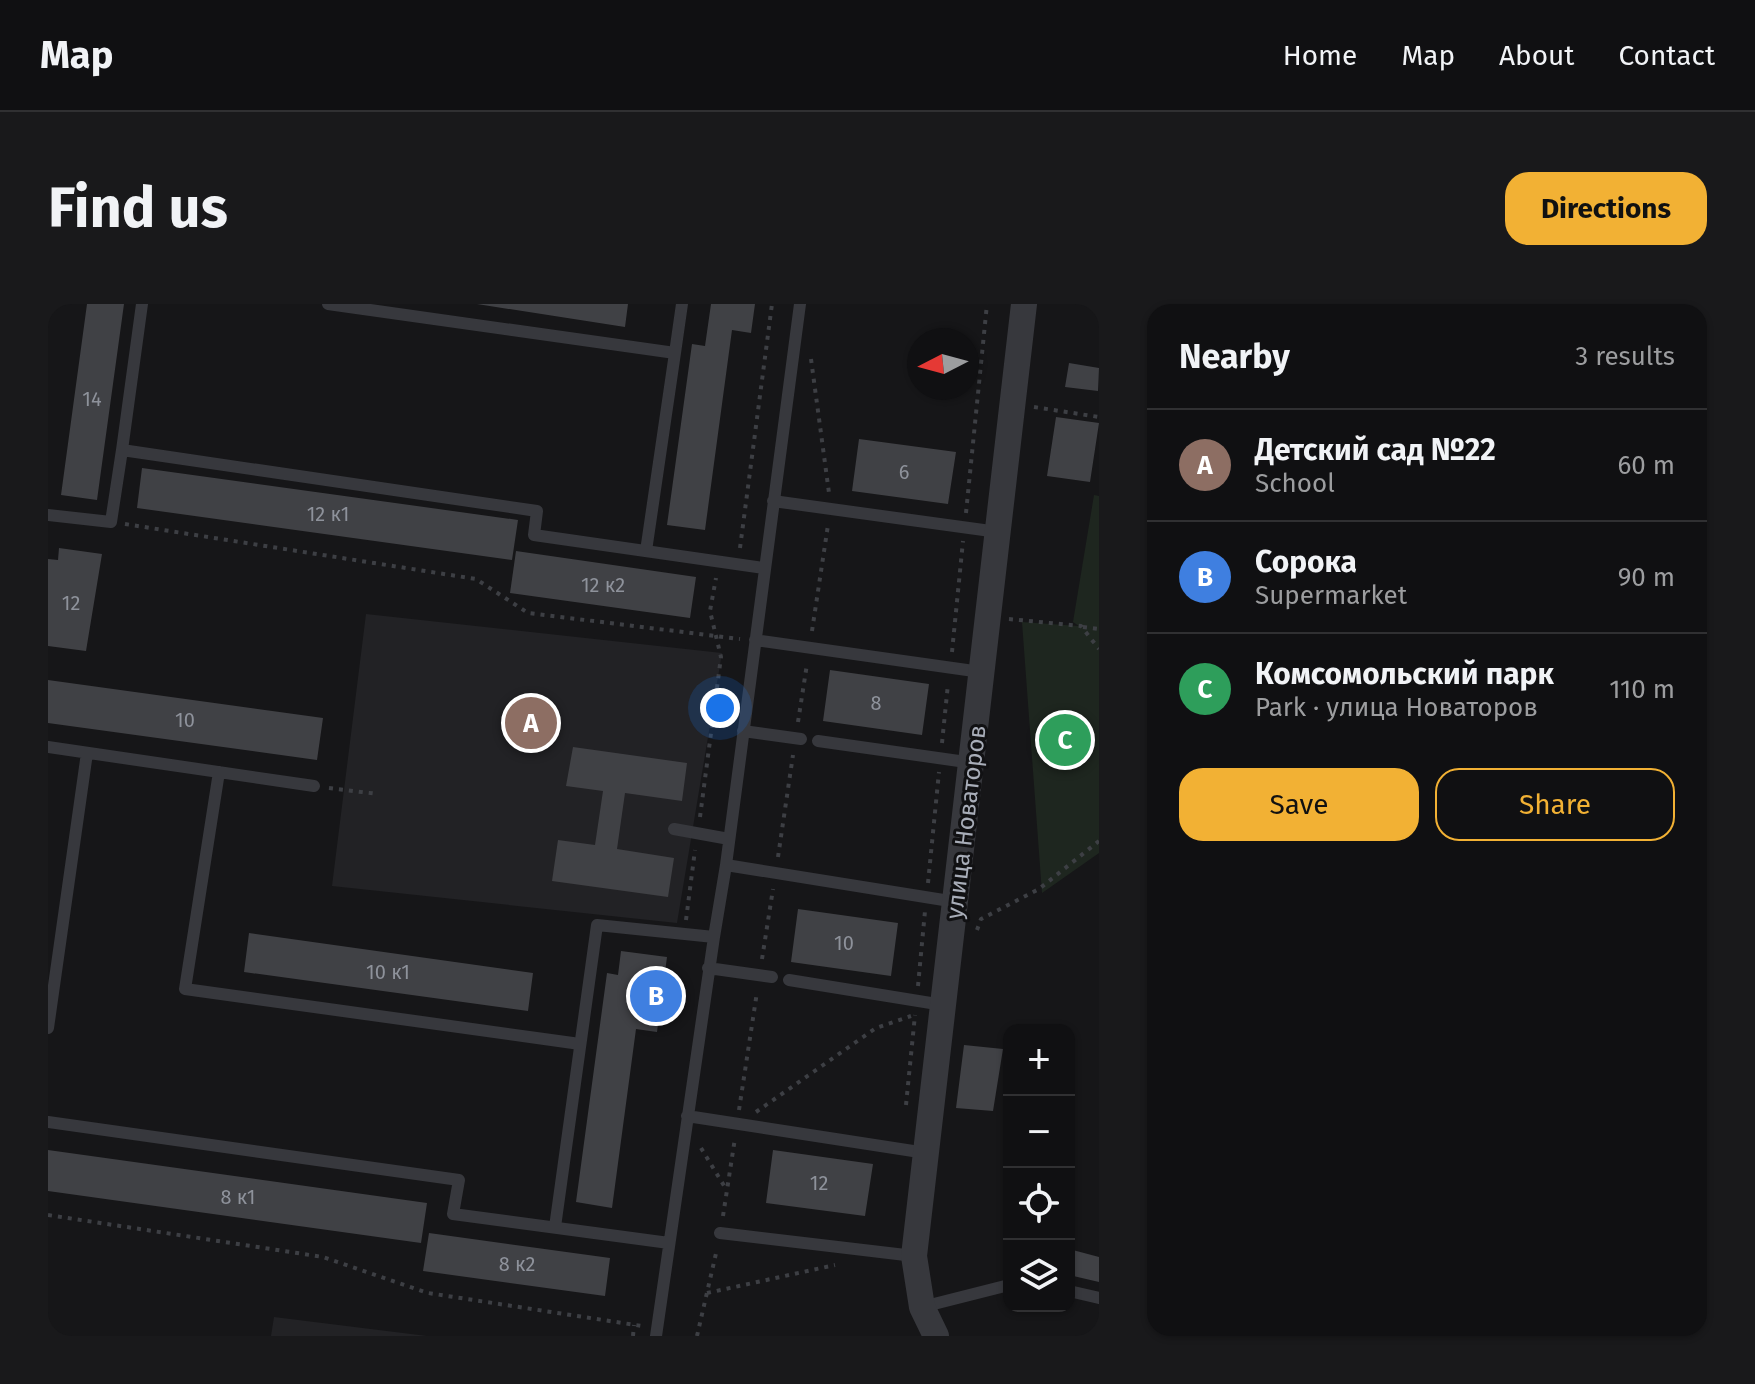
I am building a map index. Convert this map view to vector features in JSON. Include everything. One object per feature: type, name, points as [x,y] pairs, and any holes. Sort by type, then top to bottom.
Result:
[{"type":"street","name":"улица Новаторов","points":[[936,1336],[922,1307],[914,1256],[914,1151],[943,1005],[973,763],[1021,305]]},
{"type":"lane","points":[[48,515],[111,522],[142,304]]},
{"type":"lane","points":[[328,304],[675,353]]},
{"type":"lane","points":[[646,551],[682,304]]},
{"type":"lane","points":[[657,1332],[708,968],[726,865],[800,304]]},
{"type":"lane","points":[[122,450],[537,511],[534,535],[764,568]]},
{"type":"lane","points":[[773,501],[998,532]]},
{"type":"lane","points":[[755,640],[983,673]]},
{"type":"lane","points":[[743,731],[801,739]]},
{"type":"lane","points":[[818,741],[973,763]]},
{"type":"lane","points":[[48,747],[314,786]]},
{"type":"lane","points":[[48,1028],[87,753]]},
{"type":"lane","points":[[219,772],[185,989],[580,1044]]},
{"type":"lane","points":[[674,829],[729,839]]},
{"type":"lane","points":[[726,865],[956,902]]},
{"type":"lane","points":[[555,1227],[597,925],[714,937]]},
{"type":"lane","points":[[708,968],[772,977]]},
{"type":"lane","points":[[789,980],[943,1005]]},
{"type":"lane","points":[[686,1120],[737,1124],[914,1151]]},
{"type":"lane","points":[[48,1122],[459,1180],[453,1214],[669,1243]]},
{"type":"lane","points":[[720,1233],[914,1256]]},
{"type":"lane","points":[[922,1307],[1003,1287]]},
{"type":"lane","points":[[1075,1292],[1099,1298]]},
{"type":"path","points":[[684,934],[721,657],[710,611],[718,571],[738,564],[772,304]]},
{"type":"path","points":[[914,1151],[916,1000],[987,304]]},
{"type":"path","points":[[797,327],[808,341],[824,436],[831,508]]},
{"type":"path","points":[[1013,403],[1099,417]]},
{"type":"path","points":[[111,522],[476,579],[528,613],[755,640]]},
{"type":"path","points":[[956,613],[1099,629]]},
{"type":"path","points":[[1081,626],[1099,649]]},
{"type":"path","points":[[314,786],[378,794]]},
{"type":"path","points":[[975,934],[981,919],[1039,889],[1099,841]]},
{"type":"path","points":[[737,1124],[876,1028],[943,1005]]},
{"type":"path","points":[[686,1120],[727,1191]]},
{"type":"path","points":[[48,1215],[323,1257],[428,1293],[634,1325],[657,1332]]},
{"type":"path","points":[[697,1336],[720,1233]]},
{"type":"path","points":[[707,1293],[845,1263]]},
{"type":"path","points":[[633,1336],[634,1325]]},
{"type":"shaded area","points":[[1094,495],[1099,496],[1099,853],[1042,893],[1022,622],[1079,626],[1073,622]]},
{"type":"shaded area","points":[[366,614],[722,653],[677,923],[332,886]]},
{"type":"shaded area","points":[[274,1317],[427,1336],[271,1336]]},
{"type":"building","points":[[87,304],[124,304],[97,500],[61,495]]},
{"type":"building","points":[[477,304],[628,304],[625,327]]},
{"type":"building","points":[[711,304],[755,304],[751,333],[732,330],[705,530],[667,525],[692,344],[705,346]]},
{"type":"building","points":[[1069,363],[1099,368],[1098,391],[1065,387]]},
{"type":"building","points":[[1056,417],[1099,423],[1090,482],[1047,476]]},
{"type":"building","points":[[859,439],[956,452],[948,504],[852,491]]},
{"type":"building","points":[[142,468],[518,520],[512,560],[137,508]]},
{"type":"building","points":[[59,548],[102,554],[86,651],[48,646],[48,559],[58,560]]},
{"type":"building","points":[[516,551],[696,577],[690,618],[510,593]]},
{"type":"building","points":[[830,670],[929,684],[922,735],[823,721]]},
{"type":"building","points":[[48,680],[323,718],[317,760],[48,723]]},
{"type":"building","points":[[573,747],[687,763],[682,801],[625,793],[617,849],[674,858],[668,897],[552,881],[558,840],[595,845],[603,791],[566,786]]},
{"type":"building","points":[[798,909],[898,923],[891,976],[791,962]]},
{"type":"building","points":[[249,933],[533,973],[528,1011],[244,972]]},
{"type":"building","points":[[621,951],[667,957],[657,1032],[636,1029],[612,1208],[576,1202],[607,973],[618,975]]},
{"type":"building","points":[[964,1045],[1003,1049],[993,1111],[956,1108]]},
{"type":"building","points":[[48,1150],[427,1203],[421,1243],[48,1191]]},
{"type":"building","points":[[773,1150],[873,1164],[865,1216],[766,1203]]},
{"type":"building","points":[[429,1233],[610,1258],[605,1296],[423,1271]]},
{"type":"building","points":[[1075,1251],[1099,1257],[1099,1282],[1075,1276]]},
{"type":"place","name":"Детский сад №22","points":[[531,723]]},
{"type":"place","name":"Комсомольский парк","points":[[1065,740]]},
{"type":"place","name":"Сорока","points":[[656,996]]}]
